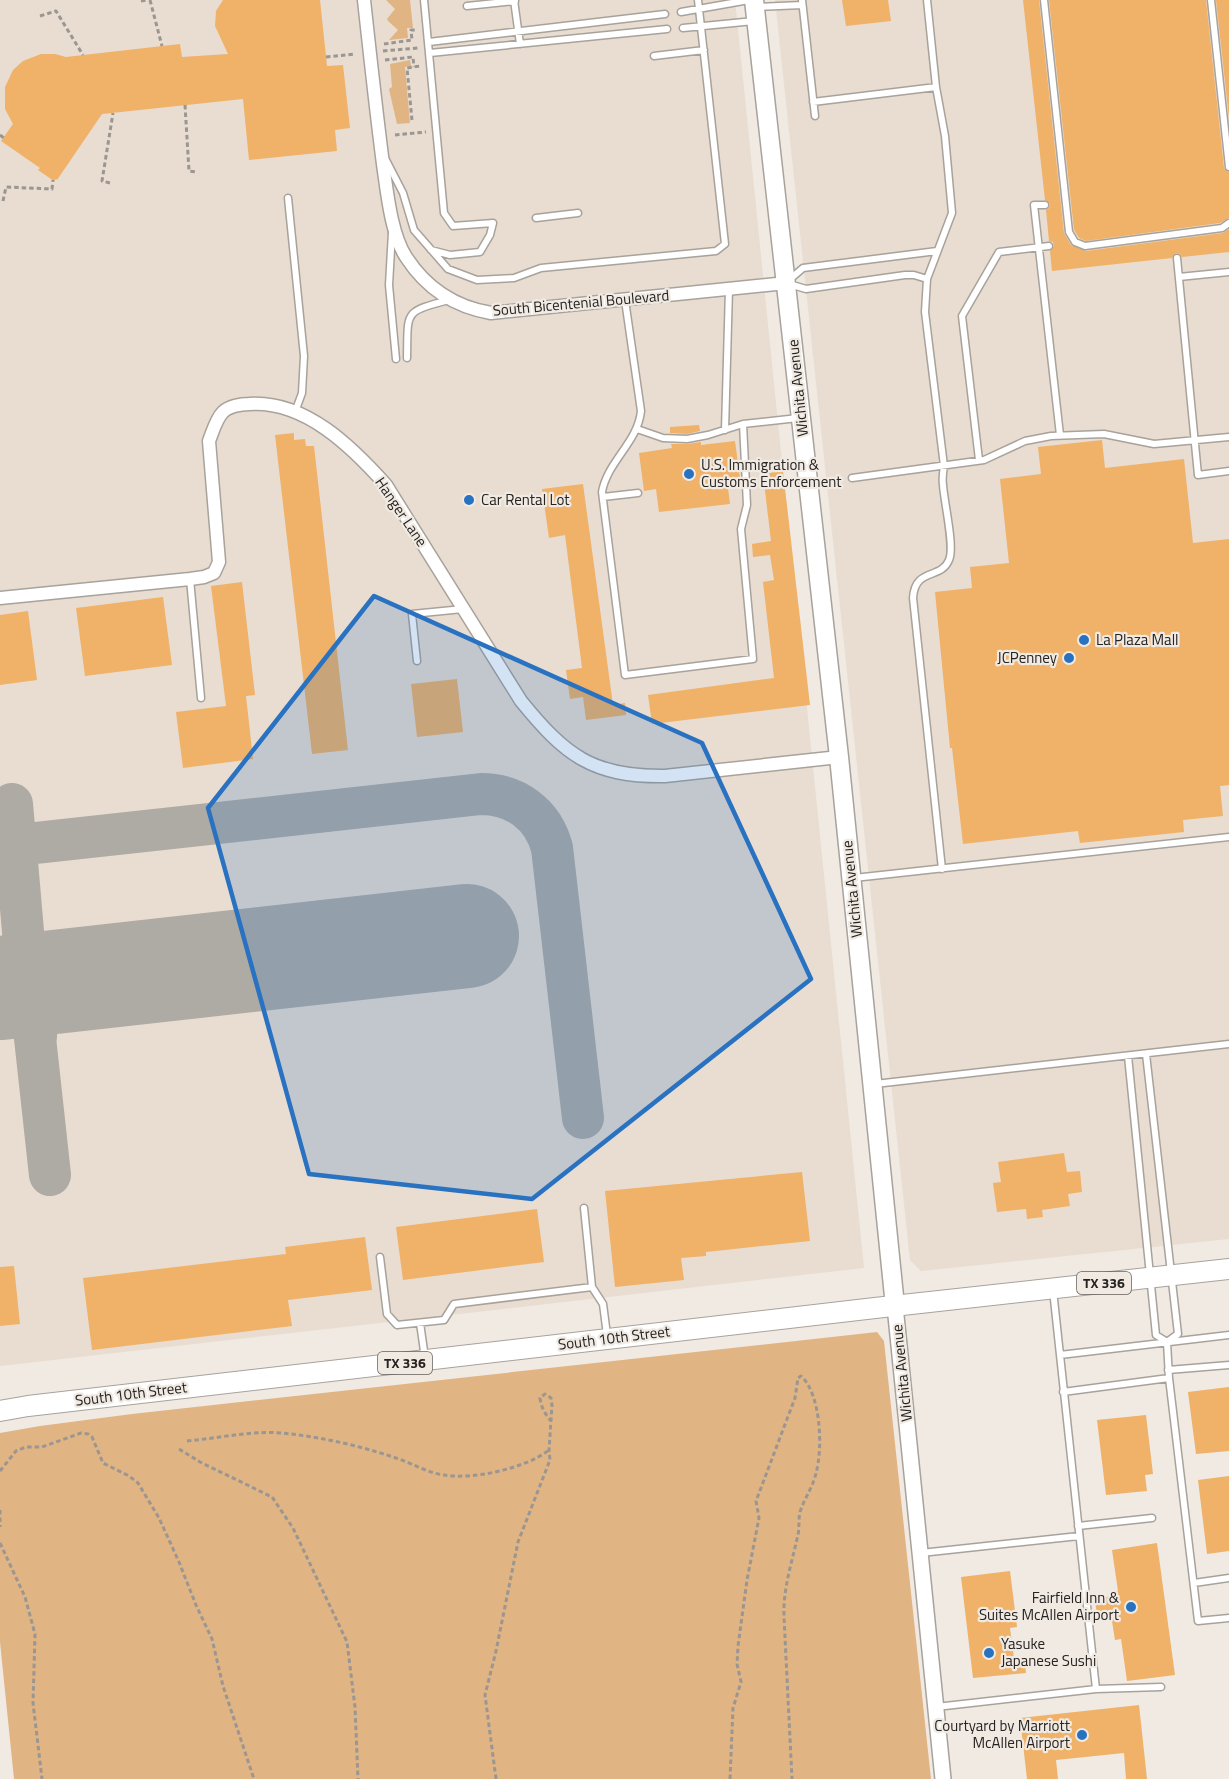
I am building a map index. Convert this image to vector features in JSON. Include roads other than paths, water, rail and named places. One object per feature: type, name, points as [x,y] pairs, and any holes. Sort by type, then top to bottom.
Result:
[{"type":"main road","name":"Wichita Avenue","points":[[753,7],[801,417],[895,1306]]},
{"type":"main road","name":"South 10th Street","points":[[0,1411],[425,1360],[1229,1269]]},
{"type":"street","name":"South Bicentenial Boulevard","points":[[364,0],[381,148],[392,217],[399,242],[405,257],[426,282],[449,300],[464,307],[491,314],[786,283]]},
{"type":"street","name":"Hanger Lane","points":[[0,598],[190,579],[214,573],[219,562],[209,441],[215,424],[224,411],[241,404],[261,403],[282,407],[324,426],[359,454],[386,485],[521,701],[545,730],[570,753],[603,769],[637,776],[665,776],[838,757]]},
{"type":"street","name":"Wichita Avenue","points":[[895,1306],[944,1779]]},
{"type":"lane","points":[[424,0],[444,213],[453,226],[493,223],[490,235],[480,252],[450,255],[430,250]]},
{"type":"lane","points":[[381,148],[403,193],[414,230],[448,269],[477,280],[514,278],[540,268],[716,251],[725,244],[698,0]]},
{"type":"lane","points":[[927,0],[936,87],[945,136],[952,213],[927,279],[925,312],[944,466],[942,483],[950,558],[944,567],[921,578],[913,590],[913,598],[942,869]]},
{"type":"lane","points":[[1044,0],[1068,232],[1075,242],[1085,246],[1222,228],[1229,223]]},
{"type":"lane","points":[[1211,0],[1229,167]]},
{"type":"lane","points":[[467,6],[515,1],[520,44]]},
{"type":"lane","points":[[681,12],[802,2],[815,116]]},
{"type":"lane","points":[[683,28],[701,26],[753,7]]},
{"type":"lane","points":[[429,42],[665,14]]},
{"type":"lane","points":[[559,27],[560,40]]},
{"type":"lane","points":[[430,53],[667,29]]},
{"type":"lane","points":[[471,37],[472,49]]},
{"type":"lane","points":[[654,56],[704,50]]},
{"type":"lane","points":[[813,102],[936,87]]},
{"type":"lane","points":[[288,198],[304,356],[302,393],[295,413]]},
{"type":"lane","points":[[1045,205],[1034,205],[1060,435]]},
{"type":"lane","points":[[536,218],[578,213]]},
{"type":"lane","points":[[392,217],[388,285],[396,359]]},
{"type":"lane","points":[[979,460],[962,316],[999,252],[1049,246]]},
{"type":"lane","points":[[786,283],[803,268],[937,251]]},
{"type":"lane","points":[[1177,258],[1198,475],[1229,471]]},
{"type":"lane","points":[[1179,277],[1229,272]]},
{"type":"lane","points":[[786,283],[806,289],[905,275],[927,279]]},
{"type":"lane","points":[[725,430],[729,289]]},
{"type":"lane","points":[[406,358],[410,315],[416,309],[449,300]]},
{"type":"lane","points":[[625,300],[641,411],[637,429],[606,477],[603,497],[625,675],[753,659],[741,529],[747,505],[743,424]]},
{"type":"lane","points":[[637,429],[663,438],[687,439],[743,424],[801,417]]},
{"type":"lane","points":[[852,478],[979,460],[996,456],[1037,437],[1104,434],[1154,444],[1229,438]]},
{"type":"lane","points":[[603,497],[638,493]]},
{"type":"lane","points":[[190,579],[201,698]]},
{"type":"lane","points":[[417,661],[412,614],[464,609]]},
{"type":"lane","points":[[851,879],[1229,837]]},
{"type":"lane","points":[[872,1085],[1229,1044]]},
{"type":"lane","points":[[1146,1054],[1160,1277],[1156,1335],[1167,1342]]},
{"type":"lane","points":[[1128,1056],[1160,1277],[1178,1334],[1167,1342]]},
{"type":"lane","points":[[584,1208],[592,1287],[603,1304],[608,1339]]},
{"type":"lane","points":[[380,1257],[387,1314],[398,1325],[444,1320],[454,1304],[592,1287]]},
{"type":"lane","points":[[1053,1289],[1096,1689]]},
{"type":"lane","points":[[420,1323],[425,1360]]},
{"type":"lane","points":[[1059,1355],[1229,1335]]},
{"type":"lane","points":[[1167,1342],[1168,1370],[1198,1622],[1229,1618]]},
{"type":"lane","points":[[1168,1370],[1229,1365]]},
{"type":"lane","points":[[1064,1392],[1169,1378]]},
{"type":"lane","points":[[1078,1526],[1152,1518]]},
{"type":"lane","points":[[921,1554],[1079,1536]]},
{"type":"lane","points":[[1194,1583],[1229,1578]]},
{"type":"lane","points":[[936,1707],[1096,1689],[1161,1687]]},
{"type":"place","name":"U.S. Immigration & Customs Enforcement","points":[[689,474]]},
{"type":"place","name":"Car Rental Lot","points":[[469,500]]},
{"type":"place","name":"La Plaza Mall","points":[[1084,640]]},
{"type":"place","name":"JCPenney","points":[[1069,658]]},
{"type":"place","name":"Fairfield Inn & Suites McAllen Airport","points":[[1131,1607]]},
{"type":"place","name":"Yasuke Japanese Sushi","points":[[989,1653]]},
{"type":"place","name":"Courtyard by Marriott McAllen Airport","points":[[1082,1735]]}]
